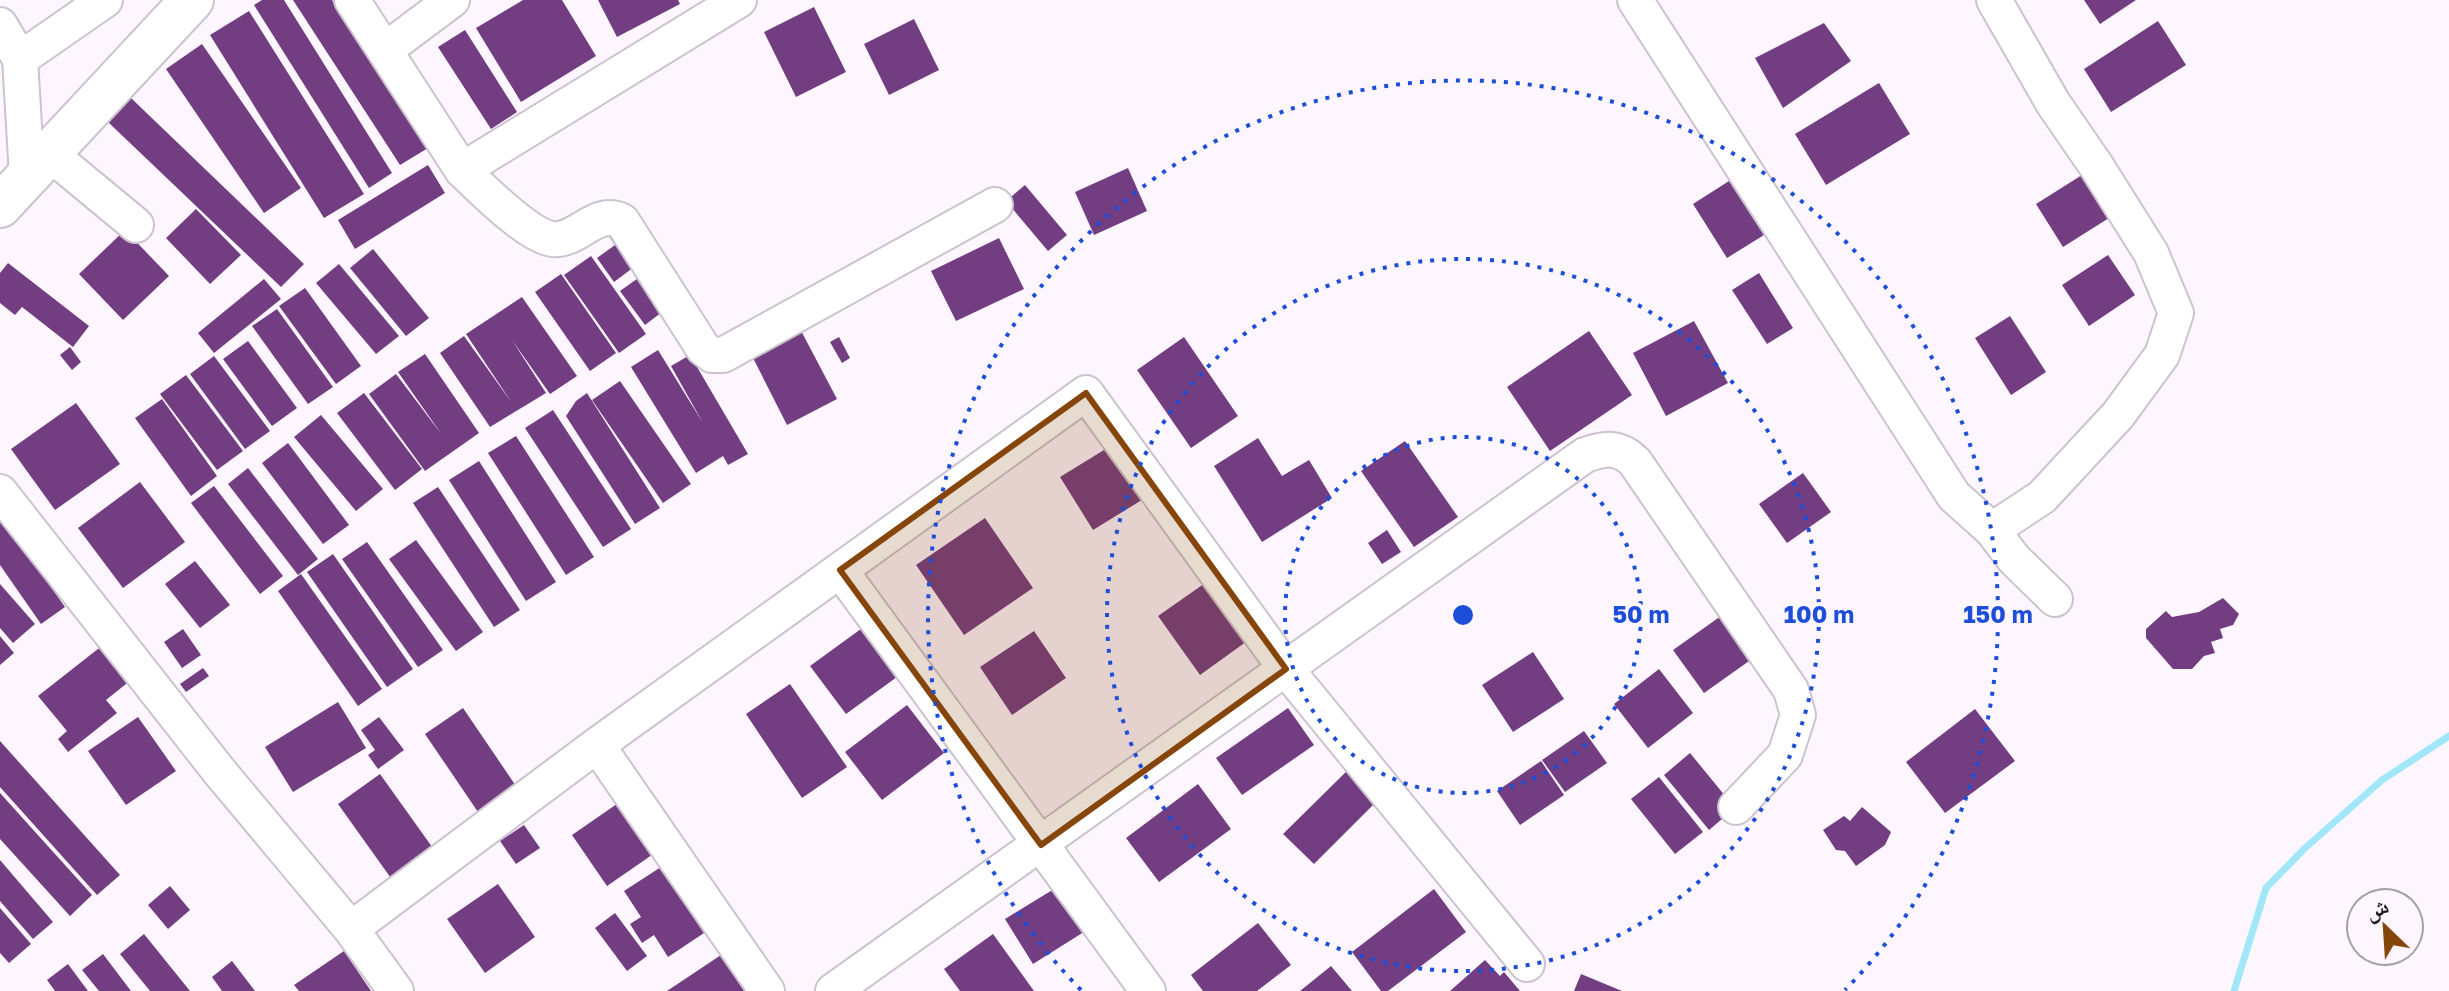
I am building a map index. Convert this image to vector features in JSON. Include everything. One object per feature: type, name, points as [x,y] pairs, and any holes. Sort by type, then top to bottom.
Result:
[{"type":"main road","points":[[25,178],[192,0]]},
{"type":"street","points":[[20,59],[105,0]]},
{"type":"street","points":[[352,0],[462,170],[501,207],[541,235],[552,239],[569,236],[603,218],[613,217],[622,221],[703,348],[712,355],[723,355],[995,205]]},
{"type":"street","points":[[385,50],[452,0]]},
{"type":"street","points":[[462,170],[739,0]]},
{"type":"street","points":[[1635,0],[1954,496],[1992,530],[2014,559],[2055,599]]},
{"type":"street","points":[[1992,530],[2042,497],[2118,415],[2162,355],[2176,313],[2151,253],[2053,103],[1994,0]]},
{"type":"street","points":[[0,25],[20,59],[25,178],[136,225]]},
{"type":"street","points":[[351,929],[597,745],[1086,393],[1286,669],[1527,964]]},
{"type":"street","points":[[833,991],[1585,455],[1604,448],[1619,450],[1635,462],[1791,690],[1798,715],[1785,755],[1736,807]]},
{"type":"street","points":[[0,492],[219,771],[351,929],[396,991]]},
{"type":"street","points":[[840,570],[1148,991]]},
{"type":"street","points":[[597,745],[767,991]]},
{"type":"highlighted area","points":[[1086,393],[1286,669],[1041,845],[840,570]]},
{"type":"building","points":[[262,0],[284,0],[392,173],[369,188],[254,5]]},
{"type":"building","points":[[293,0],[332,0],[428,148],[400,165]]},
{"type":"building","points":[[523,0],[562,0],[596,56],[521,102],[476,28]]},
{"type":"building","points":[[598,0],[678,0],[680,4],[617,37]]},
{"type":"building","points":[[2084,0],[2136,0],[2100,24]]},
{"type":"building","points":[[814,7],[846,72],[796,97],[764,32]]},
{"type":"building","points":[[249,11],[364,194],[324,218],[210,35]]},
{"type":"building","points":[[914,19],[939,70],[889,95],[864,44]]},
{"type":"building","points":[[2158,21],[2186,65],[2111,112],[2084,69]]},
{"type":"building","points":[[1824,23],[1851,61],[1783,108],[1755,58]]},
{"type":"building","points":[[465,30],[517,112],[491,129],[438,47]]},
{"type":"building","points":[[202,44],[301,188],[264,213],[166,69]]},
{"type":"building","points":[[1879,83],[1910,134],[1826,185],[1795,134]]},
{"type":"building","points":[[131,98],[304,264],[281,287],[108,122]]},
{"type":"building","points":[[428,165],[445,193],[355,249],[338,220]]},
{"type":"building","points":[[1128,168],[1147,211],[1094,235],[1075,192]]},
{"type":"building","points":[[2082,175],[2109,218],[2063,247],[2036,204]]},
{"type":"building","points":[[1729,181],[1764,235],[1727,258],[1693,204]]},
{"type":"building","points":[[1025,185],[1067,235],[1048,251],[1006,201]]},
{"type":"building","points":[[196,209],[241,255],[210,284],[166,238]]},
{"type":"building","points":[[616,225],[642,261],[614,282],[597,258],[615,245],[606,232]]},
{"type":"building","points":[[125,230],[169,276],[123,320],[79,274]]},
{"type":"building","points":[[999,238],[1024,289],[956,321],[931,271]]},
{"type":"building","points":[[373,249],[429,318],[406,336],[350,268]]},
{"type":"building","points":[[2108,255],[2135,295],[2089,326],[2062,285]]},
{"type":"building","points":[[591,256],[646,334],[619,353],[564,275]]},
{"type":"building","points":[[8,263],[89,326],[73,347],[22,307],[15,315],[0,303],[0,273]]},
{"type":"building","points":[[339,264],[399,336],[376,354],[316,283]]},
{"type":"building","points":[[1759,273],[1793,328],[1767,344],[1732,290]]},
{"type":"building","points":[[561,274],[616,353],[590,371],[535,292]]},
{"type":"building","points":[[641,276],[666,309],[645,325],[620,291]]},
{"type":"building","points":[[264,279],[281,299],[214,353],[198,333]]},
{"type":"building","points":[[305,288],[361,366],[336,384],[279,306]]},
{"type":"building","points":[[522,297],[577,376],[550,394],[512,340],[546,393],[490,427],[440,353],[464,336],[512,403],[466,334]]},
{"type":"building","points":[[277,309],[333,387],[308,404],[252,326]]},
{"type":"building","points":[[2010,316],[2046,372],[2011,395],[1975,338]]},
{"type":"building","points":[[1694,321],[1728,383],[1666,416],[1633,353]]},
{"type":"building","points":[[798,325],[837,399],[787,425],[749,350]]},
{"type":"building","points":[[1589,331],[1632,395],[1550,451],[1507,387]]},
{"type":"building","points":[[839,337],[850,358],[842,363],[830,342]]},
{"type":"building","points":[[1184,337],[1238,416],[1191,448],[1137,370]]},
{"type":"building","points":[[248,341],[297,408],[272,426],[223,359]]},
{"type":"building","points":[[70,347],[81,362],[72,370],[60,355]]},
{"type":"building","points":[[658,350],[703,423],[671,366],[690,355],[748,454],[728,465],[723,456],[696,473],[631,367]]},
{"type":"building","points":[[425,354],[479,433],[425,471],[369,394],[396,374],[442,435],[398,372]]},
{"type":"building","points":[[214,356],[270,431],[245,449],[190,374]]},
{"type":"building","points":[[186,375],[243,451],[217,470],[160,394]]},
{"type":"building","points":[[620,381],[691,484],[663,503],[592,400]]},
{"type":"building","points":[[364,393],[422,469],[395,490],[337,413]]},
{"type":"building","points":[[587,393],[660,508],[635,524],[566,416],[576,401]]},
{"type":"building","points":[[162,399],[217,476],[191,496],[135,418]]},
{"type":"building","points":[[76,403],[120,464],[55,510],[11,449]]},
{"type":"building","points":[[553,410],[631,529],[603,547],[525,428]]},
{"type":"building","points":[[321,415],[383,489],[356,511],[294,437]]},
{"type":"building","points":[[516,436],[594,557],[566,575],[488,453]]},
{"type":"building","points":[[1258,438],[1282,476],[1309,460],[1332,498],[1262,542],[1214,466]]},
{"type":"building","points":[[1405,441],[1458,517],[1414,547],[1361,471]]},
{"type":"building","points":[[1117,442],[1150,495],[1093,530],[1060,477]]},
{"type":"building","points":[[288,443],[349,525],[323,544],[262,463]]},
{"type":"building","points":[[479,461],[556,582],[526,601],[449,480]]},
{"type":"building","points":[[248,468],[318,559],[298,575],[228,484]]},
{"type":"building","points":[[1803,473],[1831,512],[1787,543],[1759,504]]},
{"type":"building","points":[[140,482],[185,542],[123,588],[78,528]]},
{"type":"building","points":[[214,486],[283,576],[260,594],[191,503]]},
{"type":"building","points":[[438,487],[520,610],[494,627],[413,503]]},
{"type":"building","points":[[0,515],[65,607],[41,624],[0,565]]},
{"type":"building","points":[[985,518],[1033,588],[964,635],[916,565]]},
{"type":"building","points":[[1387,530],[1401,552],[1382,564],[1368,543]]},
{"type":"building","points":[[416,540],[483,632],[456,651],[389,559]]},
{"type":"building","points":[[367,542],[443,650],[418,667],[342,559]]},
{"type":"building","points":[[333,554],[413,669],[387,687],[307,572]]},
{"type":"building","points":[[195,561],[230,605],[200,628],[165,584]]},
{"type":"building","points":[[301,574],[382,689],[358,706],[278,591]]},
{"type":"building","points":[[1208,581],[1250,639],[1200,675],[1158,616]]},
{"type":"building","points":[[0,584],[35,624],[13,643],[0,628]]},
{"type":"building","points":[[2223,598],[2239,614],[2233,625],[2220,629],[2223,638],[2211,642],[2215,653],[2204,656],[2192,669],[2173,669],[2146,638],[2146,629],[2166,611],[2172,617],[2199,612]]},
{"type":"building","points":[[1728,611],[1759,654],[1704,693],[1673,650]]},
{"type":"building","points":[[865,626],[901,674],[846,714],[810,666]]},
{"type":"building","points":[[183,629],[201,655],[182,668],[164,642]]},
{"type":"building","points":[[1034,631],[1066,678],[1012,715],[980,667]]},
{"type":"building","points":[[0,636],[14,653],[0,665]]},
{"type":"building","points":[[103,645],[131,680],[106,700],[117,713],[68,752],[58,739],[67,731],[38,696]]},
{"type":"building","points":[[1533,652],[1564,699],[1513,732],[1482,685]]},
{"type":"building","points":[[203,668],[209,676],[186,692],[180,684]]},
{"type":"building","points":[[1659,669],[1693,713],[1648,748],[1614,704]]},
{"type":"building","points":[[790,684],[847,767],[802,798],[746,714]]},
{"type":"building","points":[[338,702],[366,748],[293,792],[265,747]]},
{"type":"building","points":[[907,705],[944,753],[882,800],[845,752]]},
{"type":"building","points":[[463,708],[516,786],[478,812],[425,734]]},
{"type":"building","points":[[1288,708],[1314,745],[1242,795],[1216,758]]},
{"type":"building","points":[[1975,709],[2015,761],[1945,813],[1906,762]]},
{"type":"building","points":[[138,717],[176,771],[126,805],[88,751]]},
{"type":"building","points":[[379,717],[404,750],[378,769],[368,755],[375,750],[361,730]]},
{"type":"building","points":[[1584,731],[1607,763],[1565,792],[1542,760]]},
{"type":"building","points":[[0,741],[120,875],[97,895],[0,787]]},
{"type":"building","points":[[1690,753],[1735,808],[1709,830],[1664,775]]},
{"type":"building","points":[[1541,761],[1564,795],[1520,825],[1497,791]]},
{"type":"building","points":[[1354,764],[1384,794],[1314,864],[1283,834]]},
{"type":"building","points":[[380,774],[435,851],[393,881],[338,804]]},
{"type":"building","points":[[1659,777],[1703,832],[1675,854],[1631,799]]},
{"type":"building","points":[[1198,784],[1231,829],[1159,882],[1126,838]]},
{"type":"building","points":[[0,793],[92,895],[70,916],[0,839]]},
{"type":"building","points":[[627,797],[662,848],[607,886],[572,835]]},
{"type":"building","points":[[1862,807],[1891,832],[1885,845],[1856,866],[1845,851],[1836,850],[1823,830],[1844,816],[1850,821]]},
{"type":"building","points":[[524,825],[540,848],[516,864],[500,841]]},
{"type":"building","points":[[0,860],[53,922],[33,939],[0,901]]},
{"type":"building","points":[[661,867],[704,933],[668,957],[654,935],[642,943],[630,924],[641,917],[624,891]]},
{"type":"building","points":[[498,884],[535,937],[485,973],[447,919]]},
{"type":"building","points":[[170,886],[190,910],[168,929],[148,905]]},
{"type":"building","points":[[1059,886],[1087,930],[1033,964],[1005,919]]},
{"type":"building","points":[[1434,889],[1466,932],[1388,991],[1381,991],[1352,952]]},
{"type":"building","points":[[0,908],[31,944],[9,963],[0,953]]},
{"type":"building","points":[[615,913],[647,956],[627,971],[595,928]]},
{"type":"building","points":[[1258,923],[1291,965],[1257,991],[1203,991],[1191,975]]},
{"type":"building","points":[[144,934],[190,991],[150,991],[120,954]]},
{"type":"building","points":[[993,934],[1034,991],[960,991],[944,969]]},
{"type":"building","points":[[344,951],[371,991],[299,991],[294,985]]},
{"type":"building","points":[[103,954],[131,991],[99,991],[82,970]]},
{"type":"building","points":[[721,955],[745,991],[667,991]]},
{"type":"building","points":[[1485,960],[1500,976],[1504,972],[1520,991],[1450,991]]},
{"type":"building","points":[[232,961],[255,991],[222,991],[212,977]]},
{"type":"building","points":[[68,964],[88,991],[55,991],[47,980]]},
{"type":"building","points":[[1331,966],[1352,991],[1300,991]]},
{"type":"building","points":[[1581,974],[1622,991],[1574,991]]},
{"type":"waterway","points":[[2234,991],[2266,888],[2304,849],[2382,780],[2449,736]]}]
